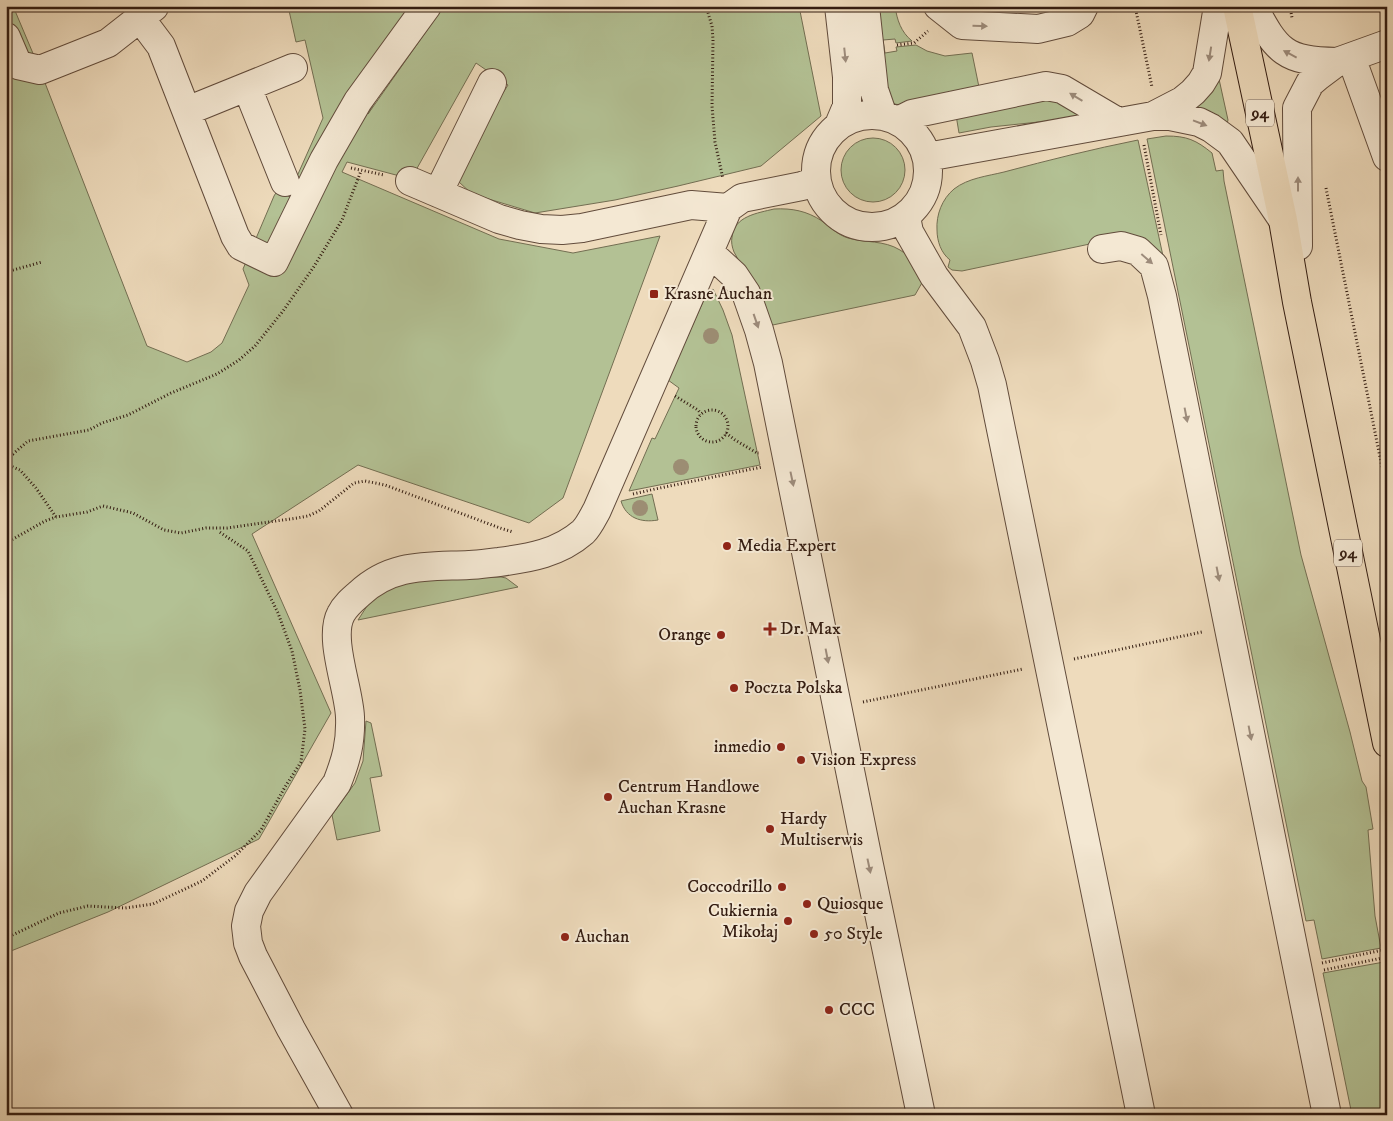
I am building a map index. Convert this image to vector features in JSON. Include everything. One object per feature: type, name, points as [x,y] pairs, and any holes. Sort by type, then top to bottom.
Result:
[{"type":"main road","name":"94","points":[[1237,6],[1283,220],[1387,743]]},
{"type":"street","points":[[6,37],[18,65],[40,70],[108,43],[148,12],[235,236],[241,246],[274,262],[324,160],[358,101],[427,6]]},
{"type":"street","points":[[839,6],[847,77],[847,106],[839,125]]},
{"type":"street","points":[[865,6],[874,90],[891,118],[916,136],[927,157],[928,180],[921,200],[906,217],[888,226],[870,228],[851,224],[835,214],[822,200],[816,182],[816,165],[820,150],[828,136],[839,125],[853,118],[868,115],[891,118],[1046,86],[1062,89],[1118,122]]},
{"type":"street","points":[[938,6],[962,26],[1038,29],[1067,22],[1080,14],[1084,6]]},
{"type":"street","points":[[1153,116],[1182,101],[1201,84],[1207,73],[1218,6]]},
{"type":"street","points":[[1253,6],[1269,36],[1285,53],[1314,62],[1344,60]]},
{"type":"street","points":[[1298,302],[1297,108],[1310,83],[1317,76],[1344,60],[1387,44]]},
{"type":"street","points":[[1344,60],[1387,157]]},
{"type":"street","points":[[187,111],[293,68]]},
{"type":"street","points":[[438,193],[492,83]]},
{"type":"street","points":[[247,87],[285,182]]},
{"type":"street","points":[[927,157],[1153,116],[1170,116],[1200,122],[1230,142],[1283,220]]},
{"type":"street","points":[[410,181],[499,219],[541,229],[562,230],[600,225],[691,205],[728,208]]},
{"type":"street","points":[[339,1115],[260,972],[248,943],[246,926],[249,911],[258,893],[337,783],[346,763],[350,742],[350,717],[348,696],[336,634],[340,615],[348,603],[371,584],[404,569],[424,566],[472,565],[526,558],[549,552],[566,544],[584,530],[597,510],[728,208],[742,198],[816,182]]},
{"type":"street","points":[[906,217],[909,232],[934,276],[972,327],[986,361],[1141,1115]]},
{"type":"street","points":[[1102,249],[1121,246],[1138,251],[1154,266],[1164,306],[1327,1115]]},
{"type":"street","points":[[710,253],[734,275],[746,292],[768,363],[921,1115]]},
{"type":"path","points":[[706,6],[712,26],[713,40],[712,106],[715,142],[728,208]]},
{"type":"path","points":[[1135,6],[1154,96],[1153,116]]},
{"type":"path","points":[[1290,6],[1292,20]]},
{"type":"path","points":[[891,46],[914,43]]},
{"type":"path","points":[[324,160],[360,171],[410,181]]},
{"type":"path","points":[[6,456],[13,454],[28,441],[89,430],[102,423],[128,414],[216,374],[239,360],[255,346],[278,318],[313,268],[342,220],[360,171]]},
{"type":"path","points":[[1326,187],[1387,492]]},
{"type":"path","points":[[6,272],[42,262]]},
{"type":"path","points":[[668,393],[698,410],[701,414]]},
{"type":"path","points":[[710,410],[720,412],[727,420],[726,433],[721,440],[716,442],[705,441],[701,438],[696,424],[701,414],[710,410]]},
{"type":"path","points":[[726,433],[757,453],[764,452]]},
{"type":"path","points":[[6,464],[20,470],[36,488],[56,517]]},
{"type":"path","points":[[631,495],[767,466]]},
{"type":"path","points":[[6,543],[45,521],[56,517],[87,512],[103,506],[133,513],[164,530],[181,533],[206,528],[227,528],[308,516],[319,511],[354,483],[365,481],[385,485],[500,528],[516,532]]},
{"type":"path","points":[[6,938],[60,913],[88,906],[125,908],[153,904],[202,881],[235,856],[261,830],[301,762],[305,729],[292,651],[278,614],[248,551],[218,531]]},
{"type":"path","points":[[681,636],[686,634]]},
{"type":"path","points":[[1320,963],[1386,949]]},
{"type":"path","points":[[1321,970],[1387,957]]},
{"type":"green space","points":[[6,6],[13,6],[40,70],[147,346],[187,362],[211,352],[222,343],[249,285],[243,269],[274,196],[277,191],[294,183],[323,118],[305,40],[296,42],[288,6],[430,6],[368,114],[444,6],[799,6],[821,116],[761,166],[615,200],[535,213],[472,194],[459,182],[462,158],[508,85],[476,63],[411,179],[347,162],[342,172],[499,239],[573,253],[660,236],[563,498],[529,523],[358,465],[252,534],[331,713],[259,839],[108,912],[6,953]]},
{"type":"green space","points":[[874,6],[895,6],[900,25],[912,41],[896,43],[895,39],[883,40],[885,53],[897,51],[896,47],[916,45],[927,51],[945,56],[972,53],[980,92],[903,106],[895,104],[887,96]]},
{"type":"green space","points":[[1219,79],[1228,120],[1227,124],[1196,108]]},
{"type":"green space","points":[[1038,99],[1056,99],[1079,115],[1067,119],[991,127],[959,133],[956,115]]},
{"type":"green space","points":[[1166,136],[1186,138],[1201,145],[1212,153],[1216,171],[1223,170],[1301,555],[1362,781],[1366,787],[1373,829],[1368,830],[1375,916],[1381,948],[1322,959],[1314,920],[1306,921],[1147,139]]},
{"type":"green space","points":[[867,138],[879,138],[896,147],[903,158],[905,170],[903,182],[896,193],[879,202],[867,202],[855,197],[846,188],[841,176],[841,164],[846,152],[855,143]]},
{"type":"green space","points":[[1138,140],[1163,256],[1104,241],[962,271],[952,270],[948,267],[950,260],[940,247],[937,230],[941,208],[946,198],[954,189],[965,182],[978,178]]},
{"type":"green space","points":[[774,209],[787,209],[805,213],[822,221],[844,237],[894,247],[907,256],[923,281],[915,295],[768,326],[756,290],[734,252],[732,241],[734,230],[742,220],[754,214]]},
{"type":"green space","points":[[713,289],[732,335],[760,465],[629,491],[652,438],[655,439],[679,388],[668,380],[706,295]]},
{"type":"green space","points":[[652,494],[658,520],[646,521],[635,518],[626,512],[621,501]]},
{"type":"green space","points":[[506,578],[518,587],[358,620],[369,603],[386,590],[416,579]]},
{"type":"green space","points":[[366,721],[371,723],[382,776],[370,778],[380,831],[337,840],[332,815],[355,783],[363,761]]},
{"type":"green space","points":[[1384,962],[1387,977],[1387,1115],[1352,1115],[1323,973]]},
{"type":"place","name":"Krasne Auchan","points":[[654,294]]},
{"type":"place","name":"Media Expert","points":[[727,546]]},
{"type":"place","name":"Dr. Max","points":[[770,629]]},
{"type":"place","name":"Orange","points":[[721,635]]},
{"type":"place","name":"Poczta Polska","points":[[734,688]]},
{"type":"place","name":"inmedio","points":[[781,747]]},
{"type":"place","name":"Vision Express","points":[[801,760]]},
{"type":"place","name":"Centrum Handlowe Auchan Krasne","points":[[608,797]]},
{"type":"place","name":"Hardy Multiserwis","points":[[770,829]]},
{"type":"place","name":"Coccodrillo","points":[[782,887]]},
{"type":"place","name":"Quiosque","points":[[807,904]]},
{"type":"place","name":"Cukiernia Mikołaj","points":[[788,921]]},
{"type":"place","name":"50 Style","points":[[814,934]]},
{"type":"place","name":"Auchan","points":[[565,937]]},
{"type":"place","name":"CCC","points":[[829,1010]]}]
